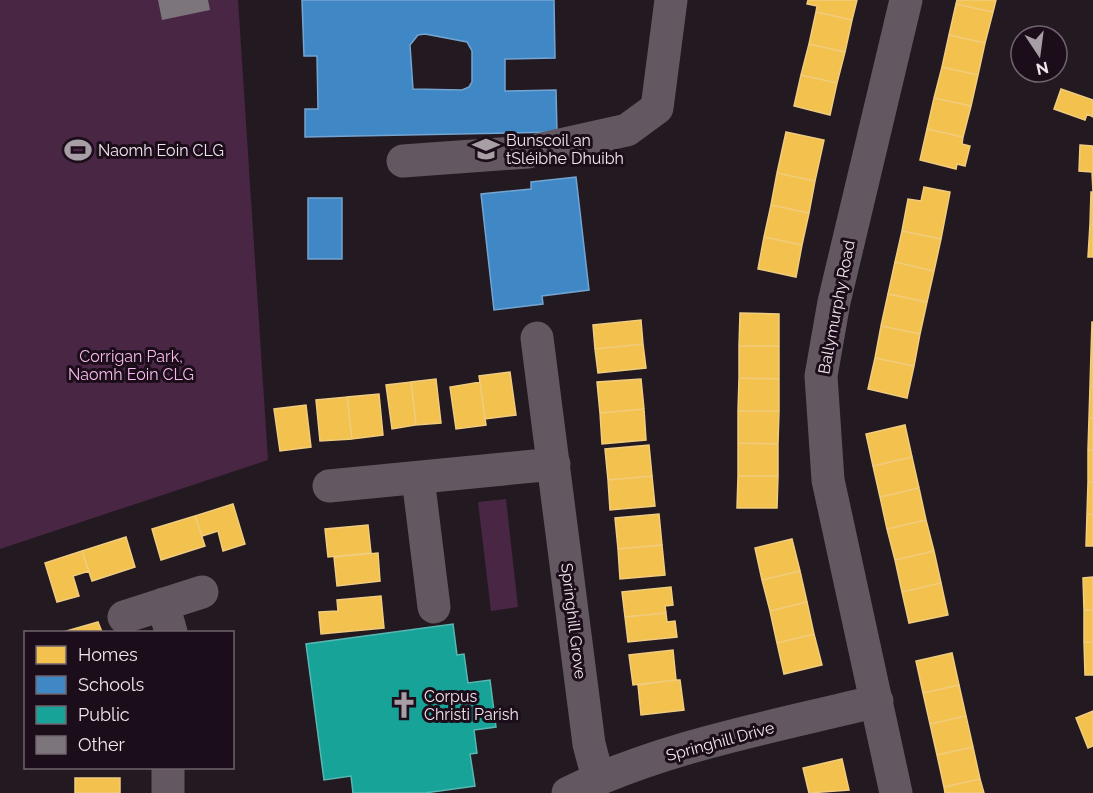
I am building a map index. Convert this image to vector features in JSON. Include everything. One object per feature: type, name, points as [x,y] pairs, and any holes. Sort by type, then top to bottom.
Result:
[{"type":"street","points":[[403,161],[528,152],[627,130],[657,108],[671,0]]},
{"type":"street","name":"Ballymurphy Road","points":[[896,793],[828,480],[821,376],[834,302],[906,0]]},
{"type":"street","name":"Springhill Grove","points":[[537,338],[589,744],[598,778]]},
{"type":"street","points":[[329,486],[554,464]]},
{"type":"street","points":[[418,478],[434,608]]},
{"type":"street","points":[[124,617],[167,618],[202,592]]},
{"type":"street","name":"Springhill Drive","points":[[568,793],[598,778],[692,746],[877,701]]},
{"type":"street","points":[[168,769],[168,793]]},
{"type":"green space","name":"Corrigan Park, Naomh Eoin CLG","points":[[0,0],[238,0],[268,460],[0,549]]},
{"type":"green space","points":[[506,499],[518,607],[491,611],[478,502]]},
{"type":"building: Homes","points":[[808,0],[857,0],[852,20],[816,12],[817,6],[807,4]]},
{"type":"building: Homes","points":[[957,0],[996,0],[993,12],[956,4]]},
{"type":"building: Homes","points":[[956,4],[993,12],[985,43],[949,35]]},
{"type":"building: Homes","points":[[816,12],[852,20],[845,52],[809,44]]},
{"type":"building: Homes","points":[[949,35],[985,43],[978,75],[942,67]]},
{"type":"building: Homes","points":[[809,44],[845,52],[837,83],[801,75]]},
{"type":"building: Homes","points":[[942,67],[978,75],[971,106],[934,98]]},
{"type":"building: Homes","points":[[801,75],[837,83],[830,115],[794,106]]},
{"type":"building: Homes","points":[[1061,89],[1093,100],[1093,117],[1087,114],[1085,120],[1054,109]]},
{"type":"building: Homes","points":[[934,98],[971,106],[963,137],[927,129]]},
{"type":"building: Homes","points":[[927,129],[963,137],[962,144],[970,146],[965,166],[957,164],[956,169],[920,160]]},
{"type":"building: Homes","points":[[786,132],[824,140],[815,181],[777,173]]},
{"type":"building: Homes","points":[[1080,145],[1093,146],[1093,192],[1092,172],[1079,171]]},
{"type":"building: Homes","points":[[777,173],[815,181],[809,213],[771,205]]},
{"type":"building: Homes","points":[[924,187],[950,192],[941,239],[902,231],[908,199],[921,201]]},
{"type":"building: Homes","points":[[1091,192],[1093,192],[1093,224],[1090,224]]},
{"type":"building: Homes","points":[[771,205],[809,213],[802,245],[764,237]]},
{"type":"building: Homes","points":[[1090,224],[1093,224],[1093,257],[1088,257]]},
{"type":"building: Homes","points":[[902,231],[941,239],[934,271],[895,262]]},
{"type":"building: Homes","points":[[764,237],[802,245],[796,277],[758,269]]},
{"type":"building: Homes","points":[[895,262],[934,271],[927,302],[888,294]]},
{"type":"building: Homes","points":[[888,294],[927,302],[920,334],[881,326]]},
{"type":"building: Homes","points":[[740,313],[779,314],[779,346],[739,346]]},
{"type":"building: Homes","points":[[641,320],[643,344],[595,349],[593,325]]},
{"type":"building: Homes","points":[[1092,322],[1093,353],[1091,353]]},
{"type":"building: Homes","points":[[881,326],[920,334],[914,366],[875,358]]},
{"type":"building: Homes","points":[[643,344],[646,368],[598,373],[595,349]]},
{"type":"building: Homes","points":[[739,346],[779,346],[779,379],[739,378]]},
{"type":"building: Homes","points":[[1091,353],[1093,353],[1093,386],[1090,386]]},
{"type":"building: Homes","points":[[875,358],[914,366],[907,398],[868,389]]},
{"type":"building: Homes","points":[[510,372],[516,415],[485,419],[479,376]]},
{"type":"building: Homes","points":[[739,378],[779,379],[779,411],[738,411]]},
{"type":"building: Homes","points":[[436,379],[441,423],[416,425],[411,382]]},
{"type":"building: Homes","points":[[641,379],[644,409],[600,413],[597,382]]},
{"type":"building: Homes","points":[[411,382],[416,425],[392,429],[386,385]]},
{"type":"building: Homes","points":[[480,382],[486,425],[456,429],[450,387]]},
{"type":"building: Homes","points":[[1090,386],[1093,386],[1093,418],[1089,418]]},
{"type":"building: Homes","points":[[379,394],[383,435],[352,439],[347,397]]},
{"type":"building: Homes","points":[[347,397],[352,439],[320,441],[316,400]]},
{"type":"building: Homes","points":[[306,405],[311,447],[280,451],[274,409]]},
{"type":"building: Homes","points":[[644,409],[646,440],[602,444],[600,413]]},
{"type":"building: Homes","points":[[738,411],[779,411],[778,444],[738,443]]},
{"type":"building: Homes","points":[[1089,418],[1093,418],[1093,450],[1088,450]]},
{"type":"building: Homes","points":[[905,425],[912,457],[873,466],[866,434]]},
{"type":"building: Homes","points":[[738,443],[778,444],[778,476],[738,476]]},
{"type":"building: Homes","points":[[649,445],[652,476],[608,480],[605,449]]},
{"type":"building: Homes","points":[[1088,450],[1093,450],[1093,482],[1088,482]]},
{"type":"building: Homes","points":[[912,457],[919,488],[880,497],[873,466]]},
{"type":"building: Homes","points":[[652,476],[655,506],[610,510],[608,480]]},
{"type":"building: Homes","points":[[738,476],[778,476],[777,508],[737,508]]},
{"type":"building: Homes","points":[[1088,482],[1093,482],[1093,515],[1087,514]]},
{"type":"building: Homes","points":[[919,488],[926,520],[887,529],[880,497]]},
{"type":"building: Homes","points":[[233,504],[245,544],[223,551],[218,531],[202,536],[195,516]]},
{"type":"building: Homes","points":[[659,514],[662,545],[618,549],[615,518]]},
{"type":"building: Homes","points":[[1087,514],[1093,515],[1093,546],[1086,546]]},
{"type":"building: Homes","points":[[195,516],[205,546],[161,560],[152,529]]},
{"type":"building: Homes","points":[[926,520],[934,551],[895,560],[887,529]]},
{"type":"building: Homes","points":[[368,525],[371,553],[328,557],[325,529]]},
{"type":"building: Homes","points":[[126,537],[135,567],[92,581],[82,551]]},
{"type":"building: Homes","points":[[792,539],[800,571],[762,580],[755,548]]},
{"type":"building: Homes","points":[[662,545],[665,575],[620,579],[618,549]]},
{"type":"building: Homes","points":[[82,551],[89,571],[73,576],[79,596],[57,602],[45,563]]},
{"type":"building: Homes","points":[[934,551],[941,583],[902,592],[895,560]]},
{"type":"building: Homes","points":[[378,553],[380,581],[337,586],[334,557]]},
{"type":"building: Homes","points":[[800,571],[807,602],[770,611],[762,580]]},
{"type":"building: Homes","points":[[1093,577],[1093,610],[1084,610],[1083,578]]},
{"type":"building: Homes","points":[[941,583],[948,615],[909,623],[902,592]]},
{"type":"building: Homes","points":[[671,587],[673,605],[665,606],[666,613],[625,617],[622,592]]},
{"type":"building: Homes","points":[[381,596],[384,628],[321,634],[319,612],[338,611],[337,600]]},
{"type":"building: Homes","points":[[807,602],[814,634],[777,643],[770,611]]},
{"type":"building: Homes","points":[[1084,610],[1093,610],[1093,642],[1084,642]]},
{"type":"building: Homes","points":[[666,613],[667,622],[675,621],[677,637],[628,642],[625,617]]},
{"type":"building: Homes","points":[[98,622],[102,631],[66,631]]},
{"type":"building: Homes","points":[[814,634],[822,665],[784,674],[777,643]]},
{"type":"building: Homes","points":[[1084,642],[1093,642],[1093,675],[1085,675]]},
{"type":"building: Homes","points":[[673,650],[676,680],[633,685],[629,655]]},
{"type":"building: Homes","points":[[952,653],[959,685],[923,693],[916,661]]},
{"type":"building: Homes","points":[[680,680],[684,710],[641,715],[638,685]]},
{"type":"building: Homes","points":[[959,685],[966,716],[930,724],[923,693]]},
{"type":"building: Homes","points":[[1093,711],[1093,746],[1088,748],[1076,718]]},
{"type":"building: Homes","points":[[966,716],[973,747],[937,755],[930,724]]},
{"type":"building: Homes","points":[[973,747],[980,779],[944,787],[937,755]]},
{"type":"building: Homes","points":[[842,759],[849,790],[809,793],[803,768]]},
{"type":"building: Homes","points":[[75,778],[120,778],[120,793],[75,793]]},
{"type":"building: Homes","points":[[980,779],[984,793],[945,793],[944,787]]},
{"type":"building: Schools","points":[[302,0],[554,0],[555,58],[505,59],[505,91],[556,90],[557,132],[305,137],[305,109],[318,109],[317,56],[304,56]],"holes":[[[425,34],[467,42],[472,51],[472,82],[469,87],[462,90],[413,89],[410,45],[418,35]]]},
{"type":"building: Schools","points":[[576,177],[589,290],[542,296],[543,304],[494,310],[481,194],[531,189],[531,182]]},
{"type":"building: Schools","points":[[308,198],[342,198],[342,259],[308,259]]},
{"type":"building: Public","name":"Corpus Christi Parish","points":[[453,624],[457,655],[464,654],[468,683],[490,680],[496,727],[474,730],[477,753],[470,754],[475,786],[425,793],[353,793],[351,776],[324,780],[306,644]]},
{"type":"building: Other","points":[[158,0],[208,0],[210,10],[162,20]]},
{"type":"place","name":"Bunscoil an tSléibhe Dhuibh","points":[[486,149]]},
{"type":"place","name":"Naomh Eoin CLG","points":[[78,150]]},
{"type":"place","name":"Corpus Christi Parish","points":[[404,705]]}]
